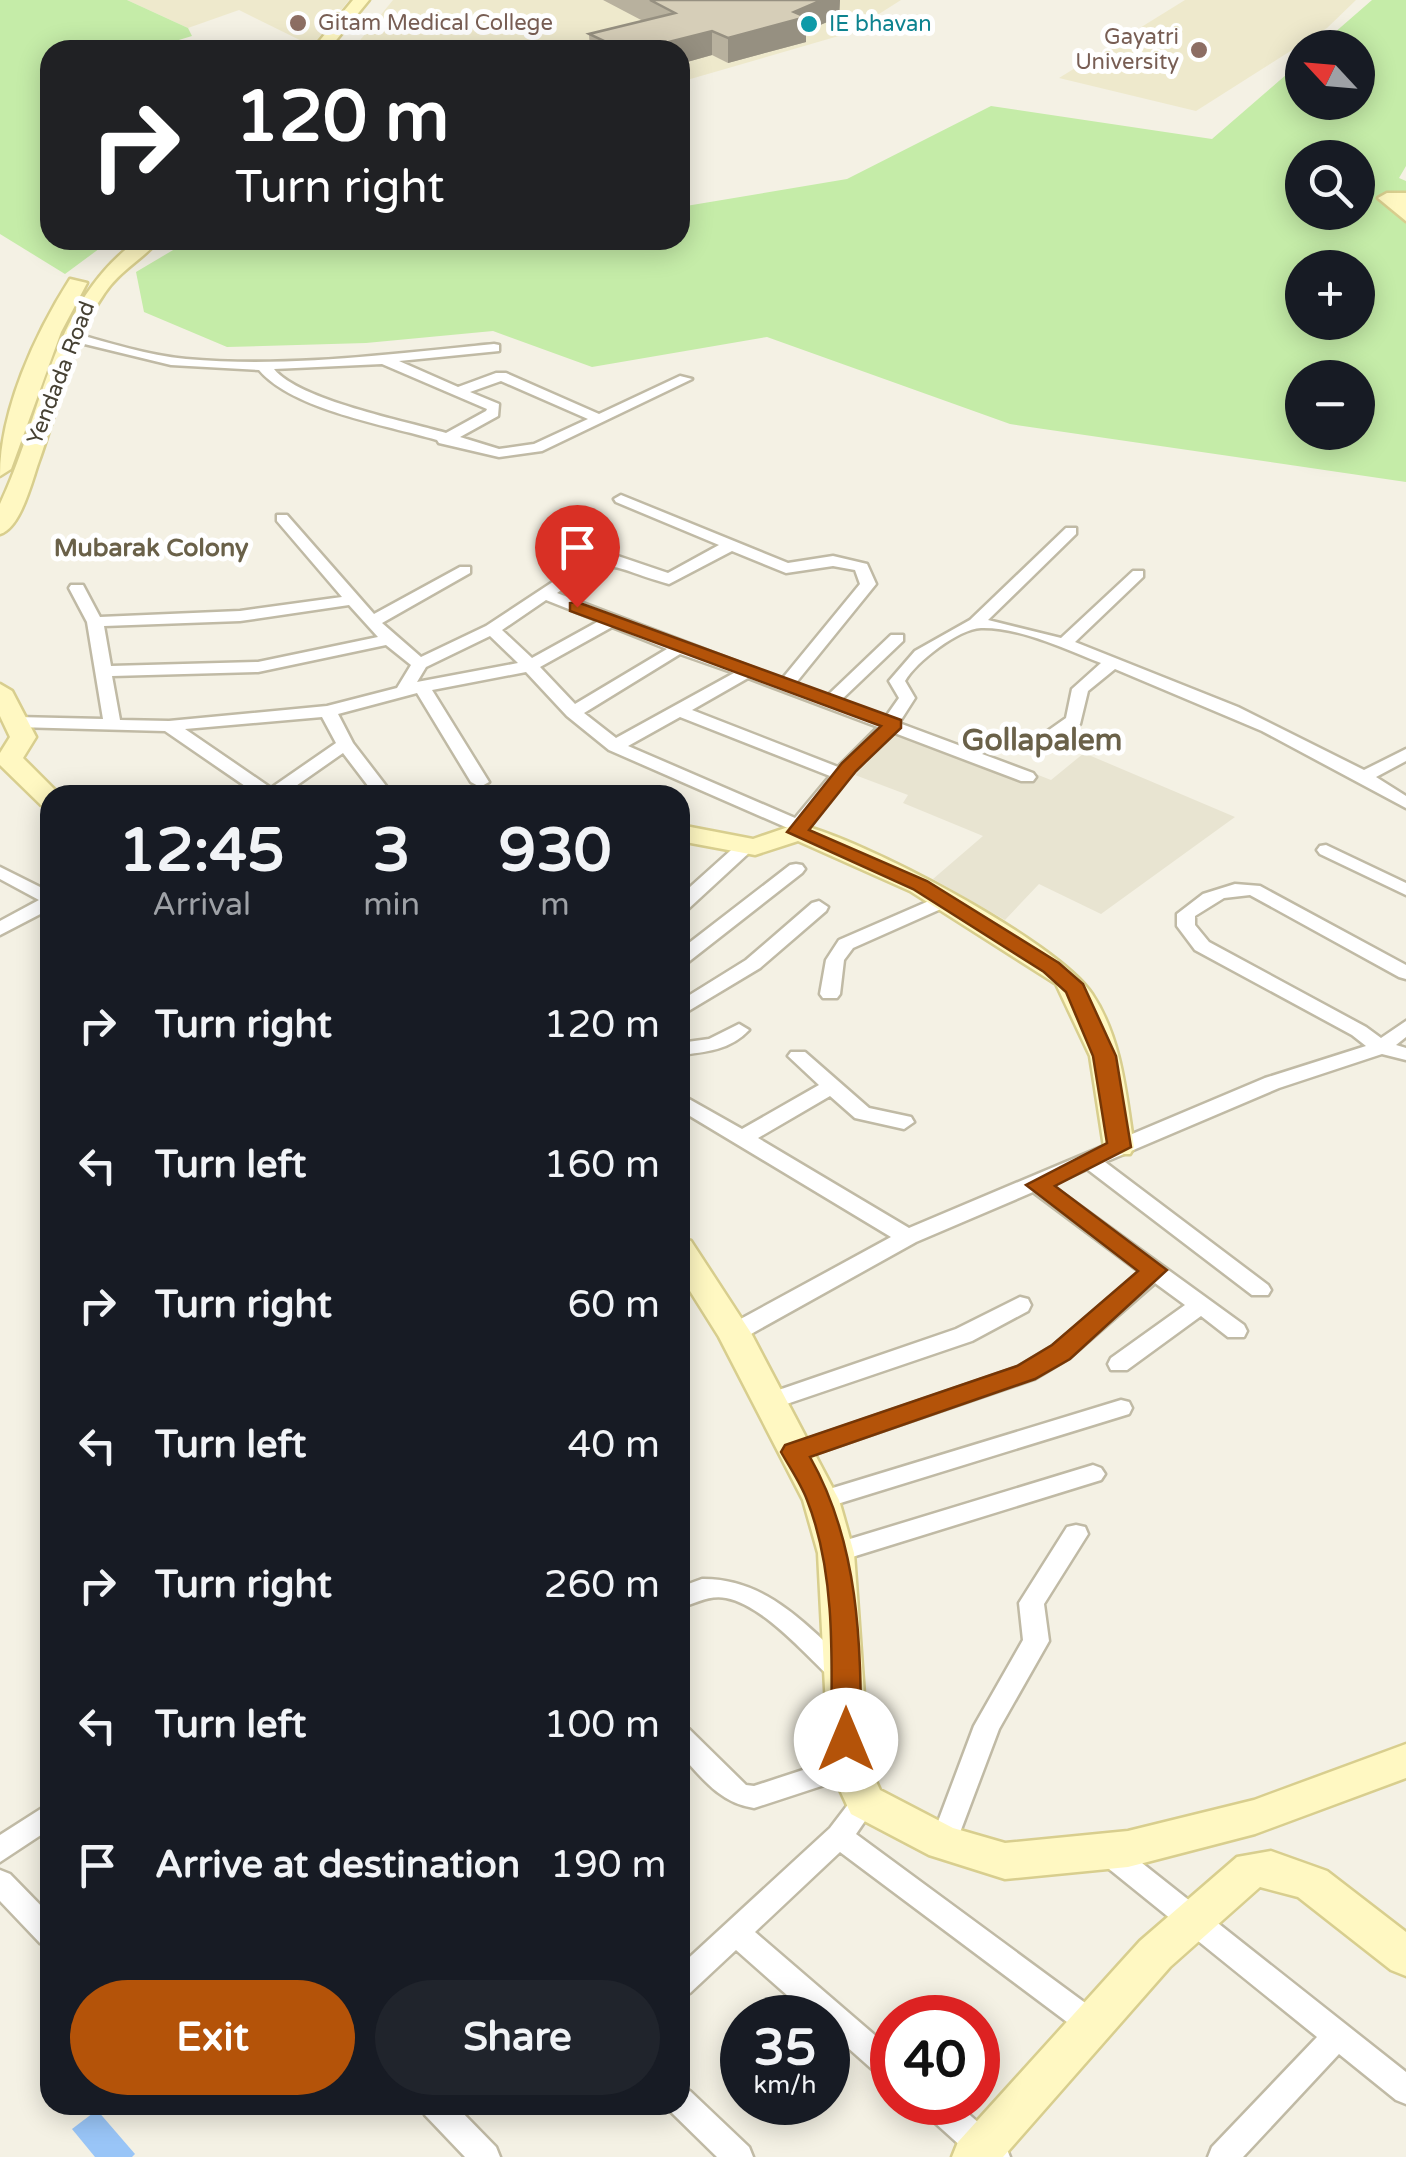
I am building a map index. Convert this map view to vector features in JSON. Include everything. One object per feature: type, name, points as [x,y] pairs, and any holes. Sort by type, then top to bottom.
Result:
[{"type":"street","points":[[328,40],[360,0]]},
{"type":"street","points":[[345,40],[375,0]]},
{"type":"street","points":[[1406,198],[1387,198],[1406,216]]},
{"type":"street","name":"Yendada Road","points":[[0,469],[68,298],[92,264],[113,250]]},
{"type":"street","name":"Yendada Road","points":[[0,527],[73,337],[102,278],[137,250]]},
{"type":"street","points":[[73,337],[185,363],[261,364],[494,348]]},
{"type":"street","points":[[380,358],[496,409],[444,440]]},
{"type":"street","points":[[261,364],[276,381],[322,402],[444,440],[519,453],[685,379]]},
{"type":"street","points":[[459,391],[502,376],[600,419]]},
{"type":"street","points":[[621,500],[786,568],[833,560],[862,567],[868,584],[786,684]]},
{"type":"street","points":[[282,518],[388,640],[420,664]]},
{"type":"street","points":[[690,835],[745,847],[764,846],[798,829],[842,775],[894,724],[907,698],[897,681],[901,673],[920,656],[976,624],[1071,531]]},
{"type":"street","points":[[412,689],[420,664],[492,629],[602,559],[668,579],[731,545]]},
{"type":"street","points":[[372,622],[466,570]]},
{"type":"street","points":[[1065,643],[1138,574]]},
{"type":"street","points":[[76,588],[95,622],[112,722]]},
{"type":"street","points":[[543,594],[1027,777]]},
{"type":"street","points":[[95,622],[240,616],[352,600]]},
{"type":"street","points":[[16,722],[169,726],[328,710],[530,666],[611,621]]},
{"type":"street","points":[[976,624],[1065,643],[1180,687],[1364,777],[1406,803]]},
{"type":"street","points":[[492,629],[573,712],[615,746],[876,863],[945,900],[1052,968],[1076,988],[1105,1056],[1120,1147]]},
{"type":"street","points":[[831,701],[898,638]]},
{"type":"street","points":[[105,671],[258,667],[388,640]]},
{"type":"street","points":[[573,712],[679,648]]},
{"type":"street","points":[[1038,746],[1074,720],[1080,690],[1113,662]]},
{"type":"street","points":[[615,746],[747,672]]},
{"type":"street","points":[[412,689],[480,782]]},
{"type":"street","points":[[0,692],[23,737],[5,761],[40,790]]},
{"type":"street","points":[[328,710],[345,744],[376,785]]},
{"type":"street","points":[[680,712],[842,775]]},
{"type":"street","points":[[169,726],[256,785]]},
{"type":"street","points":[[286,785],[345,744]]},
{"type":"street","points":[[1364,777],[1406,754]]},
{"type":"street","points":[[690,897],[745,847]]},
{"type":"street","points":[[1326,850],[1406,890]]},
{"type":"street","points":[[690,950],[796,869]]},
{"type":"street","points":[[0,872],[40,895]]},
{"type":"street","points":[[1406,973],[1254,890],[1238,888],[1201,900],[1186,914],[1186,926],[1202,946],[1359,1031],[1380,1048],[1406,1054]]},
{"type":"street","points":[[830,994],[835,960],[846,944],[945,900]]},
{"type":"street","points":[[0,929],[40,907]]},
{"type":"street","points":[[690,1004],[753,964],[819,907]]},
{"type":"street","points":[[734,1333],[908,1237],[1272,1083],[1380,1048],[1406,1027]]},
{"type":"street","points":[[690,1048],[714,1045],[739,1030]]},
{"type":"street","points":[[798,1056],[862,1113],[904,1122]]},
{"type":"street","points":[[741,1138],[832,1086]]},
{"type":"street","points":[[690,1106],[908,1237]]},
{"type":"street","points":[[1089,1160],[1260,1290]]},
{"type":"street","points":[[1038,1185],[1236,1332]]},
{"type":"street","points":[[690,1265],[734,1333],[820,1500],[836,1553],[849,1766],[866,1802],[943,1843],[1005,1861],[1106,1851],[1255,1817],[1406,1761]]},
{"type":"street","points":[[794,1452],[1026,1373],[1061,1352],[1154,1270]]},
{"type":"street","points":[[769,1402],[964,1335],[1020,1305]]},
{"type":"street","points":[[1119,1364],[1201,1305]]},
{"type":"street","points":[[820,1500],[1122,1408]]},
{"type":"street","points":[[836,1553],[1093,1474]]},
{"type":"street","points":[[943,1843],[987,1726],[1036,1641],[1031,1615],[1035,1593],[1076,1534]]},
{"type":"street","points":[[690,1594],[708,1588],[732,1588],[756,1599],[846,1676]]},
{"type":"street","points":[[690,1757],[740,1796],[754,1797],[849,1766]]},
{"type":"street","points":[[690,1975],[839,1836],[866,1802]]},
{"type":"street","points":[[0,1850],[40,1821]]},
{"type":"street","points":[[839,1836],[1093,2025]]},
{"type":"street","points":[[1106,1851],[1406,2090]]},
{"type":"street","points":[[955,2125],[984,2154],[1154,1954],[1251,1870],[1268,1866],[1301,1876],[1406,1957]]},
{"type":"street","points":[[0,1882],[40,1924]]},
{"type":"street","points":[[738,1933],[870,2049]]},
{"type":"street","points":[[1222,2157],[1338,2035]]},
{"type":"street","points":[[690,2111],[738,2157]]},
{"type":"street","points":[[444,2115],[481,2156]]},
{"type":"shaded area","name":"Gitam Medical College","points":[[127,0],[349,0],[317,40],[300,40],[239,10],[188,28]]},
{"type":"shaded area","points":[[393,0],[901,0],[849,33],[690,79],[690,40],[360,40]]},
{"type":"shaded area","name":"Gayatri University","points":[[1185,0],[1356,0],[1324,30],[1285,30],[1285,55],[1196,111],[1059,78]]},
{"type":"shaded area","points":[[905,723],[1051,780],[1084,753],[1235,817],[1101,914],[1039,884],[1005,920],[933,879],[983,836],[903,803],[908,795],[855,775]]},
{"type":"green space","points":[[0,0],[127,0],[188,28],[192,36],[179,40],[40,40],[40,250],[97,250],[65,274],[0,234]]},
{"type":"green space","points":[[1372,0],[1406,0],[1406,166],[1399,178],[1406,181],[1406,482],[1010,424],[767,337],[592,367],[493,331],[366,343],[227,347],[144,312],[136,272],[173,250],[690,250],[690,205],[847,179],[991,106],[1212,139],[1285,76],[1285,120],[1375,120],[1375,30],[1338,30]]},
{"type":"water","points":[[90,2115],[101,2115],[135,2154],[95,2157],[72,2129]]},
{"type":"building","points":[[650,0],[822,0],[794,12],[806,17],[728,38],[712,31],[676,40],[602,40],[589,34],[675,13]]},
{"type":"place","name":"Gitam Medical College","points":[[298,23]]},
{"type":"place","name":"IE bhavan","points":[[809,24]]},
{"type":"place","name":"Gayatri University","points":[[1199,50]]},
{"type":"district","name":"Mubarak Colony","points":[[151,548]]},
{"type":"district","name":"Gollapalem","points":[[1042,740]]},
{"type":"route","points":[[577,607],[679,648],[894,724],[849,767],[797,832],[842,848],[920,885],[1066,978],[1082,998],[1105,1056],[1120,1147],[1038,1185],[1154,1270],[1061,1352],[1026,1373],[794,1452],[820,1500],[836,1553],[846,1676],[846,1740]]}]
